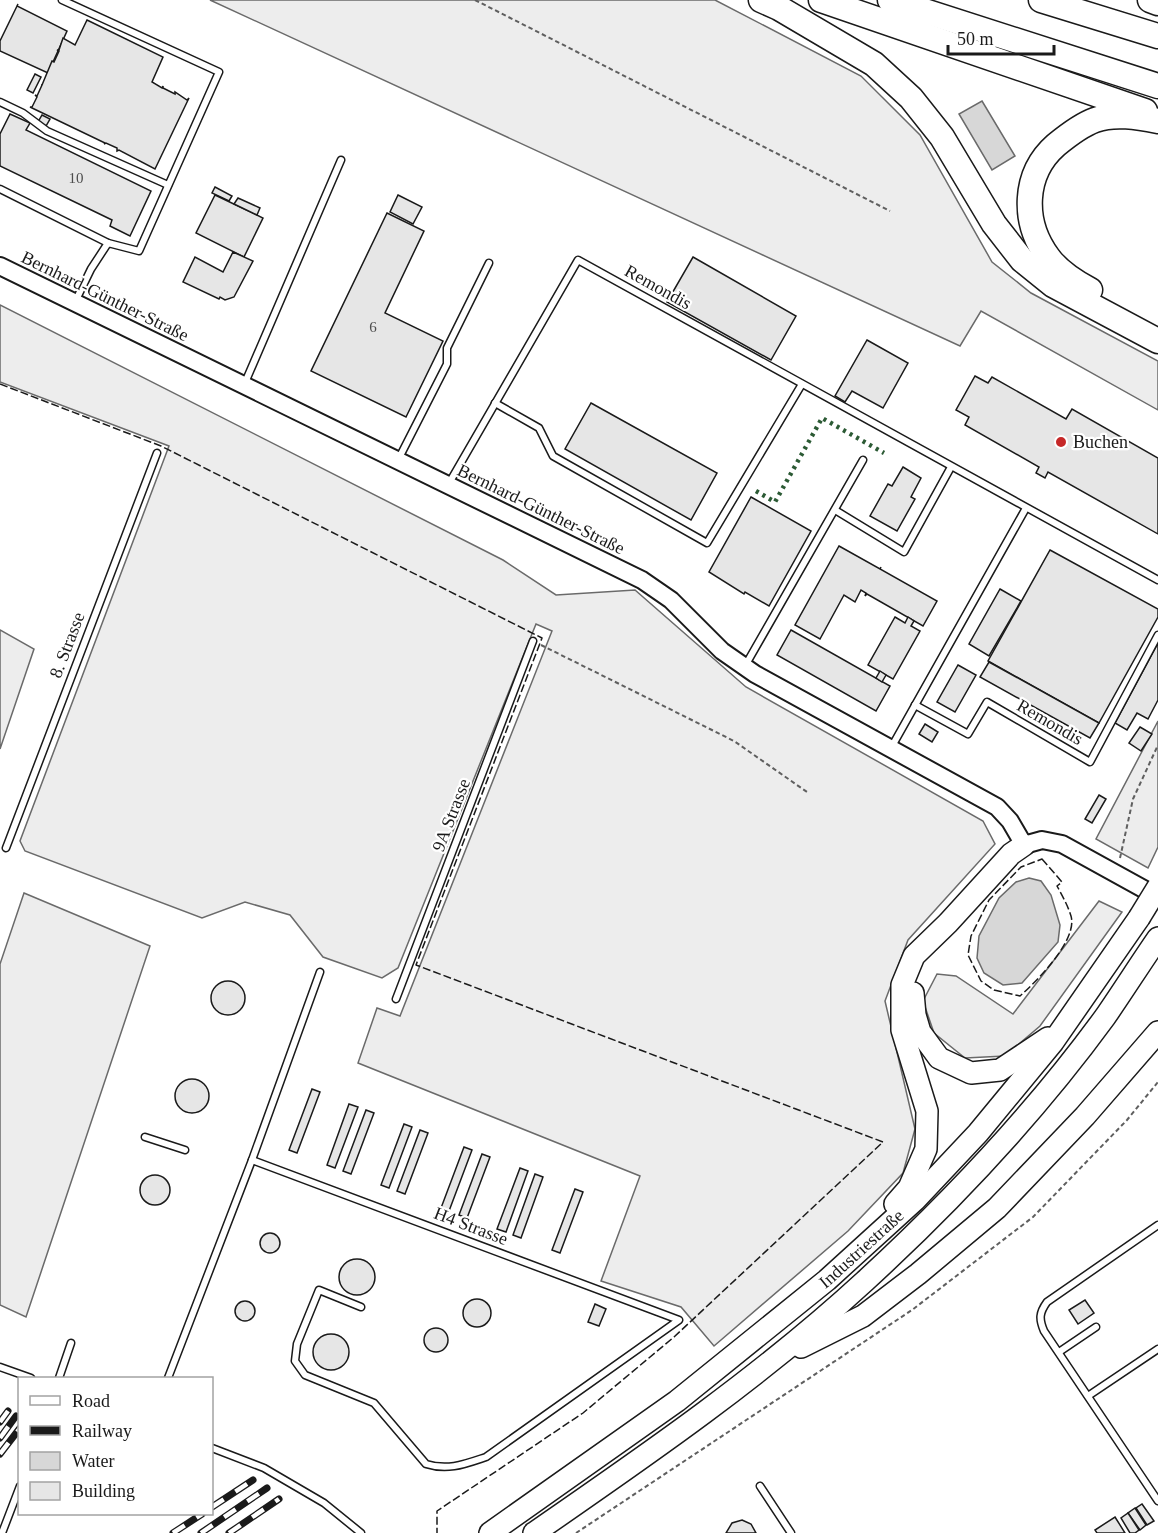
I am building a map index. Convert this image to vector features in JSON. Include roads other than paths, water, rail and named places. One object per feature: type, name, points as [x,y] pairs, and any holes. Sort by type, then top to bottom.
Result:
[{"type":"highway","points":[[761,0],[779,8],[874,64],[911,98],[942,137],[994,224],[1022,260],[1053,285],[1158,341]]},
{"type":"highway","points":[[821,0],[1158,116]]},
{"type":"highway","points":[[890,0],[1158,86]]},
{"type":"highway","points":[[1041,0],[1158,36]]},
{"type":"highway","points":[[1150,0],[1158,3]]},
{"type":"highway","points":[[1158,121],[1133,116],[1095,120],[1064,139],[1050,151],[1039,167],[1032,184],[1029,209],[1037,240],[1049,258],[1068,277],[1158,324]]},
{"type":"highway","points":[[827,1280],[909,1188],[926,1149],[927,1111],[902,1030],[902,985],[914,956],[948,923],[1011,854],[1024,845]]},
{"type":"highway","name":"Industriestraße","points":[[490,1533],[677,1401],[827,1280],[915,1200],[978,1133],[1064,1027],[1158,887]]},
{"type":"highway","points":[[948,923],[926,961],[913,992],[915,1015],[920,1032],[939,1058],[971,1073],[1000,1070],[1064,1027]]},
{"type":"highway","name":"Industriestraße","points":[[534,1533],[675,1433],[770,1361],[863,1283],[953,1195],[1043,1095],[1104,1017],[1158,938]]},
{"type":"highway","points":[[770,1361],[863,1316],[918,1274],[997,1208],[1085,1116],[1158,1032]]},
{"type":"street","name":"Bernhard-Günther-Straße","points":[[0,266],[642,580],[671,600],[722,651],[745,667],[997,807],[1010,821],[1024,845]]},
{"type":"street","points":[[1024,845],[1042,840],[1052,841],[1070,848],[1158,897]]},
{"type":"lane","points":[[0,189],[108,243],[139,250],[219,72],[62,0]]},
{"type":"lane","points":[[0,102],[23,113],[47,131],[168,185]]},
{"type":"lane","points":[[244,386],[341,160]]},
{"type":"lane","points":[[75,303],[91,269],[108,243]]},
{"type":"lane","name":"Remondis","points":[[448,485],[578,260],[1158,580]]},
{"type":"lane","points":[[398,461],[447,364],[447,348],[489,263]]},
{"type":"lane","points":[[495,403],[539,429],[553,456],[707,543],[802,384]]},
{"type":"lane","name":"8. Strasse","points":[[6,849],[157,453]]},
{"type":"lane","points":[[745,667],[863,460]]},
{"type":"lane","points":[[835,510],[904,552],[951,467]]},
{"type":"lane","points":[[891,749],[1026,508]]},
{"type":"lane","name":"Remondis","points":[[915,705],[968,734],[987,702],[1090,762],[1158,635]]},
{"type":"lane","name":"9A Strasse","points":[[396,999],[533,641]]},
{"type":"lane","points":[[168,1377],[252,1160],[320,972]]},
{"type":"lane","points":[[145,1137],[185,1150]]},
{"type":"lane","name":"H4 Strasse","points":[[252,1160],[679,1320],[486,1457],[459,1466],[438,1468],[426,1464],[374,1403],[304,1374],[295,1361],[297,1344],[319,1290],[361,1307]]},
{"type":"lane","points":[[1158,1226],[1047,1302],[1040,1311],[1044,1331],[1158,1501]]},
{"type":"lane","points":[[1059,1352],[1096,1327]]},
{"type":"lane","points":[[59,1377],[71,1343]]},
{"type":"lane","points":[[1088,1396],[1158,1349]]},
{"type":"lane","points":[[0,1366],[28,1377]]},
{"type":"lane","points":[[213,1448],[264,1468],[324,1503],[361,1533]]},
{"type":"lane","points":[[760,1486],[791,1533]]},
{"type":"lane","points":[[2,1533],[18,1491]]},
{"type":"water","points":[[982,101],[1015,156],[992,170],[959,114]]},
{"type":"water","points":[[1029,878],[1041,881],[1051,895],[1060,925],[1058,942],[1022,983],[1003,985],[984,973],[977,958],[979,936],[999,898],[1016,882]]},
{"type":"railway","points":[[0,1422],[8,1411]]},
{"type":"railway","points":[[0,1438],[16,1416]]},
{"type":"railway","points":[[0,1454],[18,1431]]},
{"type":"railway","points":[[213,1506],[253,1480]]},
{"type":"railway","points":[[201,1533],[267,1488]]},
{"type":"railway","points":[[229,1533],[279,1499]]},
{"type":"railway","points":[[173,1533],[200,1515]]},
{"type":"place","name":"Buchen","points":[[1061,442]]}]
